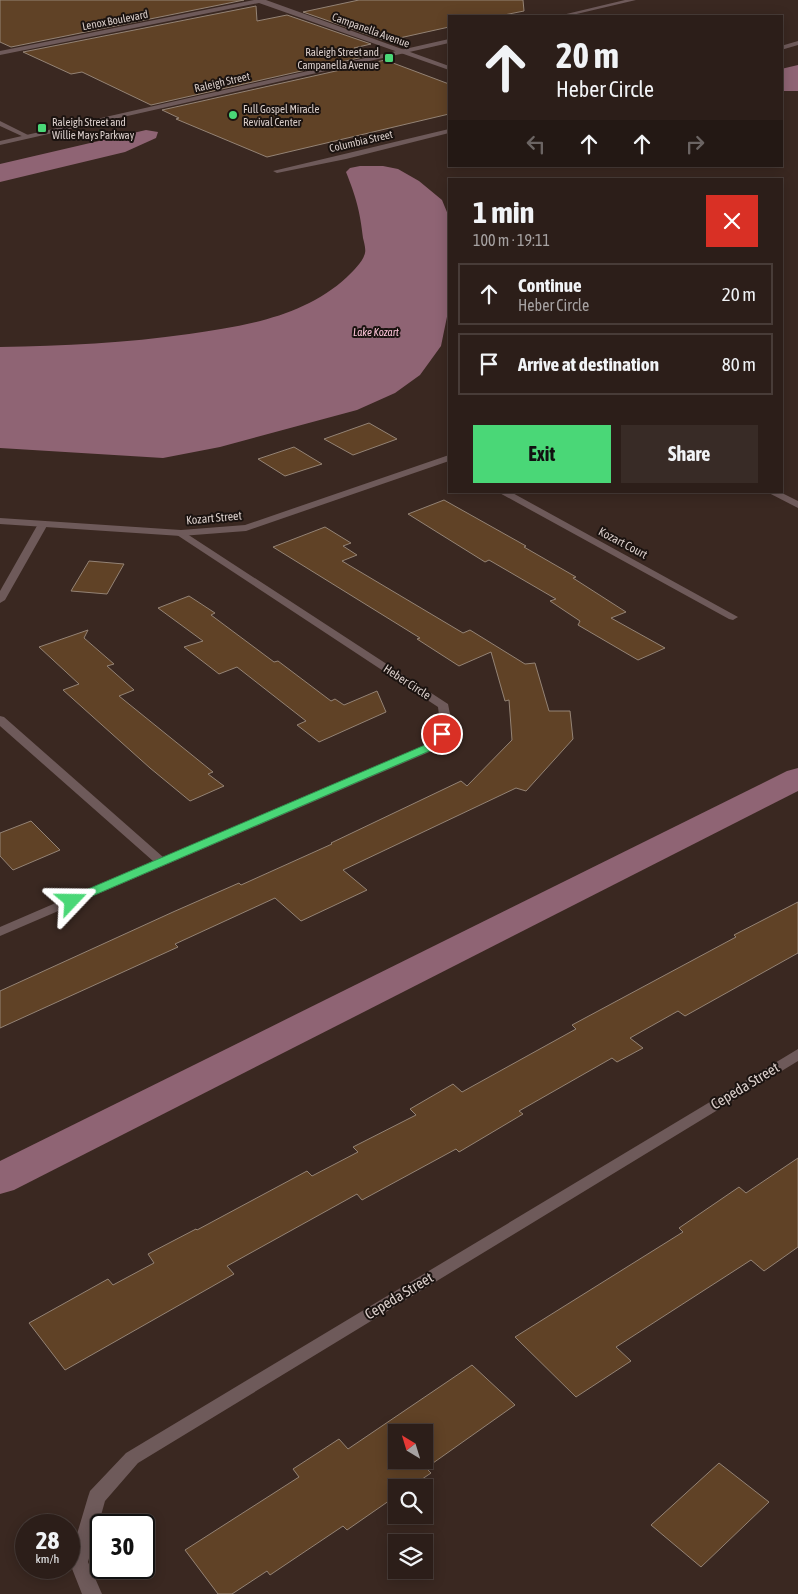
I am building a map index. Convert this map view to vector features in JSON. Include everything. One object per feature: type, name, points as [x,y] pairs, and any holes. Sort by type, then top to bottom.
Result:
[{"type":"street","name":"Campanella Avenue","points":[[260,0],[448,68]]},
{"type":"street","name":"Lenox Boulevard","points":[[0,53],[260,0]]},
{"type":"street","points":[[566,15],[633,0]]},
{"type":"street","name":"Raleigh Street","points":[[0,143],[448,41]]},
{"type":"street","points":[[783,47],[798,43]]},
{"type":"street","points":[[0,123],[28,137]]},
{"type":"street","name":"Columbia Street","points":[[277,171],[346,157],[448,131]]},
{"type":"street","name":"Kozart Street","points":[[0,521],[181,533],[246,528],[447,460]]},
{"type":"street","name":"Kozart Court","points":[[505,493],[733,616]]},
{"type":"street","points":[[774,493],[798,505]]},
{"type":"street","points":[[0,600],[43,524]]},
{"type":"street","name":"Heber Circle","points":[[161,862],[437,744],[446,724],[444,706],[181,533]]},
{"type":"street","points":[[0,720],[161,862],[0,932]]},
{"type":"street","name":"Cepeda Street","points":[[92,1594],[78,1562],[97,1497],[132,1458],[798,1054]]},
{"type":"water","points":[[798,65],[798,91],[783,91],[783,69]]},
{"type":"water","points":[[146,130],[158,132],[156,138],[125,152],[0,182],[0,164]]},
{"type":"water","name":"Lake Kozart","points":[[383,166],[398,169],[419,181],[442,200],[448,215],[448,312],[441,346],[420,375],[395,393],[357,410],[220,447],[163,458],[0,448],[0,347],[118,342],[231,327],[272,318],[293,311],[330,291],[355,269],[365,253],[359,212],[346,172],[350,168]]},
{"type":"building","points":[[0,0],[244,0],[11,47],[0,42]]},
{"type":"building","points":[[359,0],[523,0],[524,11],[504,15],[448,15],[448,27],[386,41],[303,12]]},
{"type":"building","points":[[256,6],[257,21],[287,15],[371,44],[354,48],[372,55],[151,105],[82,72],[71,74],[23,52]]},
{"type":"building","points":[[385,60],[448,84],[448,114],[267,157],[176,119],[179,118],[162,110]]},
{"type":"building","points":[[369,423],[397,439],[353,455],[324,439]]},
{"type":"building","points":[[294,447],[322,464],[285,476],[258,459]]},
{"type":"building","points":[[444,500],[526,546],[524,547],[576,577],[573,578],[626,612],[611,618],[665,648],[638,660],[578,625],[580,621],[550,601],[556,599],[489,560],[485,562],[408,514]]},
{"type":"building","points":[[325,527],[351,543],[343,546],[357,555],[342,561],[463,633],[470,630],[525,664],[535,663],[549,711],[570,711],[573,739],[526,791],[516,788],[343,870],[367,890],[301,921],[275,898],[175,944],[178,947],[0,1028],[0,991],[173,912],[239,883],[241,885],[332,844],[461,781],[467,786],[512,740],[509,700],[505,701],[491,652],[459,666],[417,639],[420,638],[273,547]]},
{"type":"building","points":[[89,561],[124,564],[107,594],[71,591]]},
{"type":"building","points":[[189,596],[215,613],[211,615],[274,662],[278,661],[331,701],[335,699],[344,705],[377,691],[386,712],[319,742],[297,725],[306,721],[237,667],[219,674],[184,647],[203,641],[158,608]]},
{"type":"building","points":[[88,630],[84,638],[114,664],[107,666],[134,690],[119,696],[213,772],[208,774],[224,786],[190,801],[63,690],[79,684],[39,647]]},
{"type":"building","points":[[31,821],[60,850],[13,870],[0,856],[0,833]]},
{"type":"building","points":[[798,902],[798,953],[685,1016],[678,1011],[630,1038],[643,1048],[617,1062],[612,1058],[519,1111],[523,1114],[459,1152],[456,1149],[362,1200],[357,1194],[227,1266],[234,1274],[65,1370],[29,1323],[108,1279],[113,1285],[154,1263],[148,1254],[307,1171],[312,1176],[358,1152],[353,1147],[416,1115],[410,1109],[453,1084],[462,1092],[576,1029],[572,1025],[736,937],[734,935]]},
{"type":"building","points":[[798,1158],[798,1247],[764,1271],[751,1260],[616,1347],[631,1361],[576,1397],[515,1337],[683,1232],[679,1228],[739,1187],[746,1193]]},
{"type":"building","points":[[472,1365],[515,1405],[433,1463],[433,1424],[388,1424],[388,1469],[427,1469],[431,1473],[422,1479],[388,1479],[388,1502],[347,1530],[343,1526],[270,1575],[267,1571],[232,1594],[218,1594],[185,1550],[299,1477],[293,1469],[339,1439],[348,1449]]},
{"type":"building","points":[[719,1463],[769,1502],[701,1567],[651,1525]]},
{"type":"waterway","points":[[0,1179],[798,778]]},
{"type":"place","name":"Raleigh Street and Campanella Avenue","points":[[389,58]]},
{"type":"place","name":"Full Gospel Miracle Revival Center","points":[[233,115]]},
{"type":"place","name":"Raleigh Street and Willie Mays Parkway","points":[[42,128]]},
{"type":"route","points":[[72,901],[437,744],[442,734]]}]
